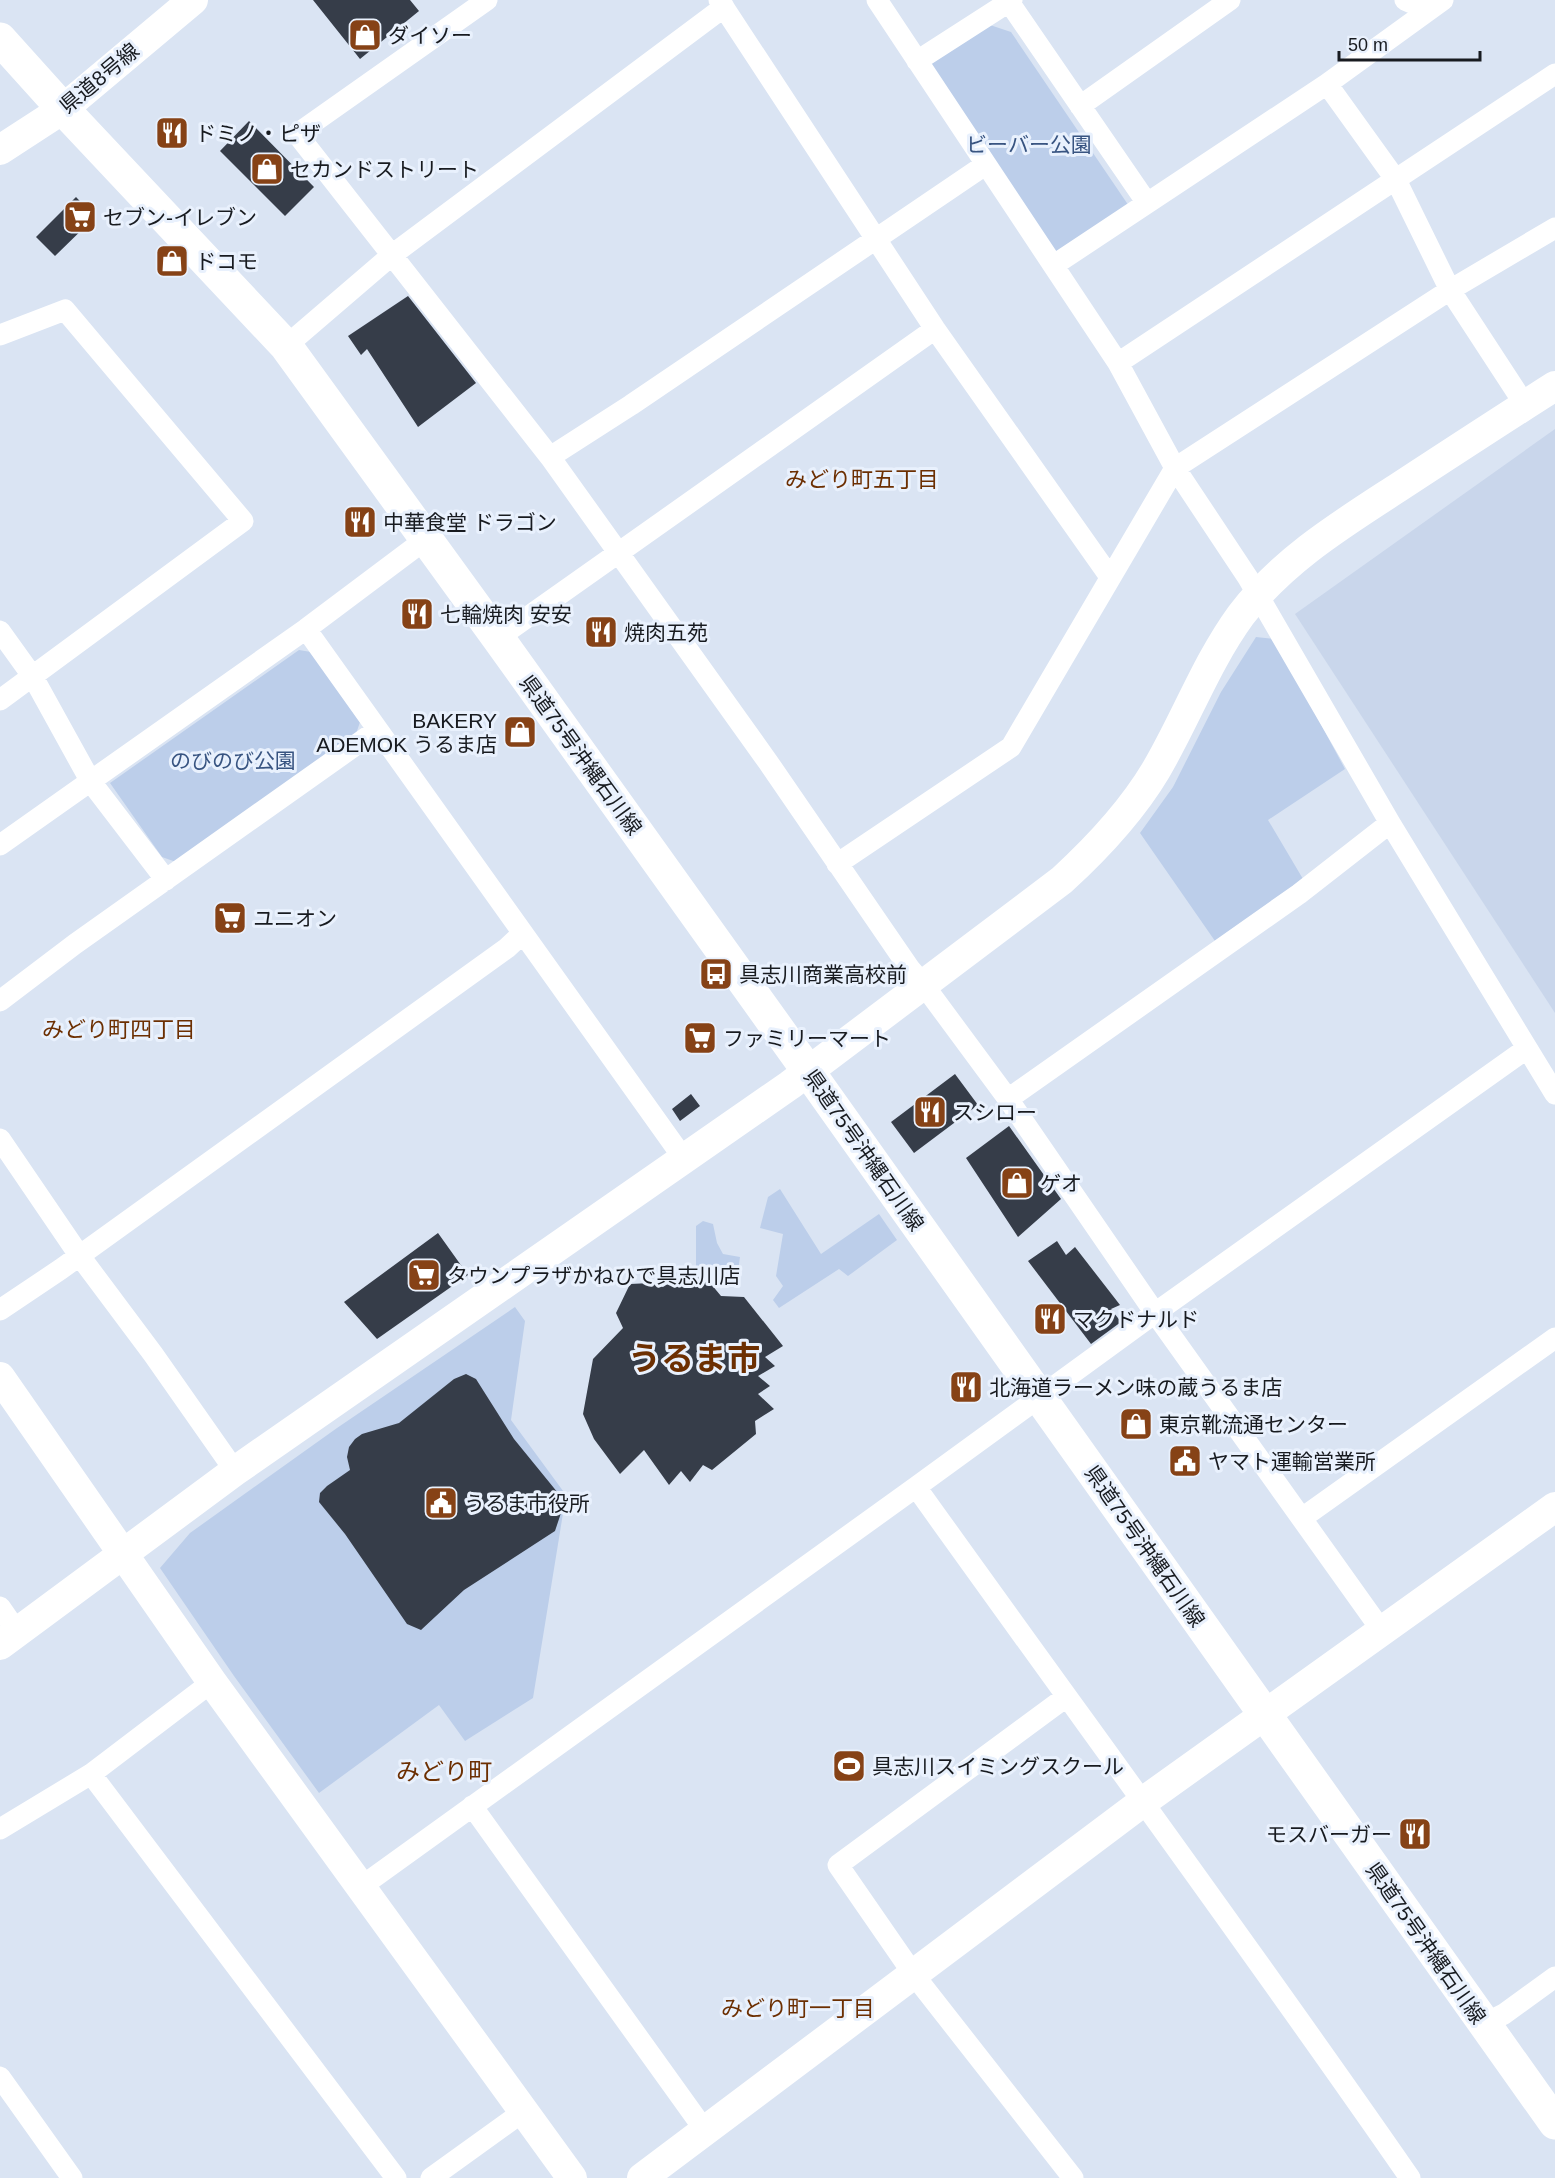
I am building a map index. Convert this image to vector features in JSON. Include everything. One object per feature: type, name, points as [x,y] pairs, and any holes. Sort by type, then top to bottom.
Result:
[{"type":"main road","name":"県道75号沖縄石川線","points":[[0,39],[286,346],[808,1071],[1555,2123]]},
{"type":"street","name":"県道8号線","points":[[0,150],[63,109],[193,0]]},
{"type":"street","points":[[877,0],[1118,363],[1175,468],[1258,595],[1390,823],[1555,1094]]},
{"type":"street","points":[[1080,106],[1230,0]]},
{"type":"street","points":[[1405,0],[1435,5]]},
{"type":"street","points":[[917,61],[1011,1],[1146,203]]},
{"type":"street","points":[[480,2],[297,134],[550,457],[768,762],[910,969],[1008,1099],[1155,1312],[1382,1631]]},
{"type":"street","points":[[286,346],[392,255],[722,4],[934,329],[1110,577]]},
{"type":"street","points":[[1054,265],[1327,84],[1435,5]]},
{"type":"street","points":[[1118,363],[1555,74]]},
{"type":"street","points":[[1327,84],[1396,180],[1450,290],[1525,405]]},
{"type":"street","points":[[550,457],[632,405],[985,165]]},
{"type":"street","points":[[837,864],[1011,747],[1175,468],[1450,290],[1555,228]]},
{"type":"street","points":[[0,335],[65,310],[243,521],[0,700]]},
{"type":"street","points":[[498,638],[934,329]]},
{"type":"street","points":[[0,1606],[9,1639],[235,1472],[808,1071],[1062,880],[1121,820],[1156,770],[1204,674],[1221,645],[1258,595],[1290,563],[1331,532],[1555,386]]},
{"type":"street","points":[[0,845],[306,629],[426,539]]},
{"type":"street","points":[[306,629],[684,1159]]},
{"type":"street","points":[[0,631],[33,677],[91,782],[166,880]]},
{"type":"street","points":[[0,1001],[377,730]]},
{"type":"street","points":[[1008,1099],[1299,894],[1390,823]]},
{"type":"street","points":[[0,1310],[507,948],[522,934]]},
{"type":"street","points":[[362,1886],[1155,1312],[1526,1049]]},
{"type":"street","points":[[0,1139],[79,1255],[153,1354],[235,1472]]},
{"type":"street","points":[[1302,1518],[1555,1338]]},
{"type":"street","points":[[0,1377],[212,1682],[572,2178]]},
{"type":"street","points":[[916,1487],[1066,1697],[1144,1801],[1410,2178]]},
{"type":"street","points":[[642,2178],[1144,1801],[1555,1507]]},
{"type":"street","points":[[0,1829],[91,1774],[212,1682]]},
{"type":"street","points":[[1066,1697],[838,1865],[914,1975],[1073,2178]]},
{"type":"street","points":[[91,1774],[396,2178]]},
{"type":"street","points":[[472,1806],[706,2132]]},
{"type":"street","points":[[1484,2024],[1504,2014],[1555,1977]]},
{"type":"street","points":[[0,2077],[72,2178]]},
{"type":"street","points":[[431,2178],[524,2111]]},
{"type":"shaded area","points":[[1555,429],[1555,1013],[1295,614]]},
{"type":"green space","name":"ビーバー公園","points":[[990,25],[1011,32],[1133,212],[1054,265],[922,69]]},
{"type":"green space","points":[[1256,637],[1275,639],[1345,769],[1268,820],[1303,879],[1215,941],[1140,833],[1173,787],[1221,692]]},
{"type":"green space","name":"のびのび公園","points":[[299,650],[311,652],[360,722],[355,737],[176,862],[162,857],[110,783]]},
{"type":"green space","points":[[780,1189],[821,1254],[879,1214],[897,1240],[848,1276],[839,1269],[779,1308],[773,1300],[783,1286],[776,1276],[783,1234],[760,1228],[768,1197]]},
{"type":"green space","points":[[703,1221],[713,1224],[717,1243],[723,1254],[740,1257],[738,1271],[696,1266],[696,1226]]},
{"type":"green space","points":[[515,1307],[525,1321],[511,1420],[566,1495],[533,1698],[465,1741],[439,1705],[319,1793],[234,1676],[160,1568],[190,1533],[337,1428]]},
{"type":"building","name":"ダイソー","points":[[313,0],[410,0],[419,11],[360,59]]},
{"type":"building","name":"セカンドストリート","points":[[249,121],[314,187],[285,216],[220,151]]},
{"type":"building","points":[[76,197],[95,217],[55,256],[36,237]]},
{"type":"building","points":[[408,296],[476,383],[418,427],[367,349],[361,355],[348,336]]},
{"type":"building","points":[[955,1074],[978,1105],[914,1153],[891,1122]]},
{"type":"building","points":[[691,1094],[700,1106],[680,1121],[672,1109]]},
{"type":"building","points":[[1009,1126],[1061,1199],[1018,1237],[966,1158]]},
{"type":"building","points":[[438,1233],[468,1275],[377,1339],[344,1302]]},
{"type":"building","points":[[1057,1241],[1066,1255],[1075,1247],[1120,1305],[1111,1309],[1121,1322],[1091,1344],[1028,1261]]},
{"type":"building","name":"うるま市役所","points":[[696,1266],[721,1296],[744,1297],[783,1346],[765,1357],[775,1366],[758,1376],[770,1386],[758,1394],[774,1409],[755,1421],[756,1434],[712,1470],[703,1465],[690,1482],[681,1471],[669,1485],[644,1450],[620,1474],[594,1439],[583,1414],[593,1359],[623,1328],[616,1313],[630,1284],[651,1283],[663,1287]]},
{"type":"building","name":"うるま市役所","points":[[466,1374],[476,1379],[514,1439],[558,1493],[561,1513],[555,1531],[464,1590],[421,1630],[407,1624],[345,1534],[319,1502],[320,1493],[350,1470],[347,1457],[349,1447],[355,1439],[362,1434],[399,1423],[454,1379]]},
{"type":"place","name":"ダイソー","points":[[365,35]]},
{"type":"place","name":"ドミノ・ピザ","points":[[172,133]]},
{"type":"place","name":"セカンドストリート","points":[[267,169]]},
{"type":"place","name":"セブン-イレブン","points":[[80,217]]},
{"type":"place","name":"ドコモ","points":[[172,261]]},
{"type":"place","name":"中華食堂 ドラゴン","points":[[360,522]]},
{"type":"place","name":"七輪焼肉 安安","points":[[417,614]]},
{"type":"place","name":"焼肉五苑","points":[[601,632]]},
{"type":"place","name":"BAKERY ADEMOK うるま店","points":[[520,732]]},
{"type":"place","name":"ユニオン","points":[[230,918]]},
{"type":"place","name":"具志川商業高校前","points":[[716,974]]},
{"type":"place","name":"ファミリーマート","points":[[700,1038]]},
{"type":"place","name":"スシロー","points":[[930,1112]]},
{"type":"place","name":"ゲオ","points":[[1017,1183]]},
{"type":"place","name":"タウンプラザかねひで具志川店","points":[[424,1275]]},
{"type":"place","name":"マクドナルド","points":[[1050,1319]]},
{"type":"place","name":"北海道ラーメン味の蔵うるま店","points":[[966,1387]]},
{"type":"place","name":"東京靴流通センター","points":[[1136,1424]]},
{"type":"place","name":"ヤマト運輸営業所","points":[[1185,1461]]},
{"type":"place","name":"うるま市役所","points":[[441,1503]]},
{"type":"place","name":"具志川スイミングスクール","points":[[849,1766]]},
{"type":"place","name":"モスバーガー","points":[[1415,1834]]},
{"type":"district","name":"みどり町五丁目","points":[[862,479]]},
{"type":"district","name":"みどり町四丁目","points":[[119,1029]]},
{"type":"district","name":"うるま市","points":[[694,1358]]},
{"type":"district","name":"みどり町","points":[[444,1771]]},
{"type":"district","name":"みどり町一丁目","points":[[798,2008]]}]
